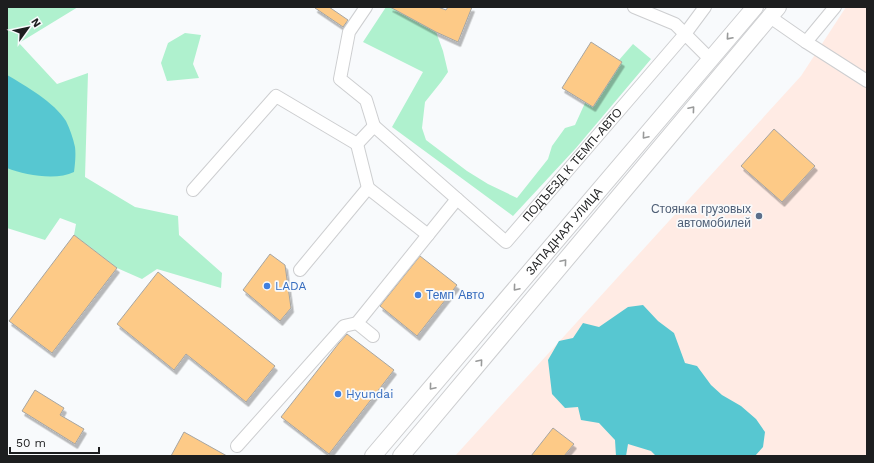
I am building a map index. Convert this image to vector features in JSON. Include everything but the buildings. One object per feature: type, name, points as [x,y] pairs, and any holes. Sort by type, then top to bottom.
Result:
[{"type":"main road","name":"ЗАПАДНАЯ УЛИЦА","points":[[373,456],[755,7]]},
{"type":"main road","name":"ЗАПАДНАЯ УЛИЦА","points":[[401,456],[774,12]]},
{"type":"street","points":[[357,144],[374,126],[366,100],[340,79],[349,32],[366,7]]},
{"type":"street","points":[[634,7],[675,24],[710,59]]},
{"type":"street","points":[[684,34],[705,7]]},
{"type":"street","points":[[806,42],[835,7]]},
{"type":"street","points":[[774,12],[806,42],[867,81]]},
{"type":"street","name":"ПОДЪЕЗД К ТЕМП-АВТО","points":[[374,126],[506,242],[684,34]]},
{"type":"street","points":[[193,190],[276,96],[357,144],[368,188],[428,235]]},
{"type":"street","points":[[300,270],[368,188]]},
{"type":"street","points":[[237,446],[344,326],[357,323],[457,199]]},
{"type":"street","points":[[357,323],[373,336]]},
{"type":"shaded area","points":[[846,7],[867,7],[867,456],[455,456],[801,76]]},
{"type":"green space","points":[[7,7],[78,7],[19,43],[57,84],[88,73],[85,177],[135,207],[178,216],[179,235],[222,273],[221,288],[157,269],[142,279],[117,268],[74,235],[76,224],[60,218],[45,240],[7,228]]},
{"type":"green space","points":[[386,7],[390,7],[436,32],[443,51],[448,72],[425,102],[422,128],[426,140],[467,171],[488,184],[517,198],[548,159],[552,146],[565,128],[575,125],[585,103],[593,107],[622,62],[619,60],[633,44],[651,59],[576,148],[513,216],[392,127],[423,72],[363,42]]},
{"type":"green space","points":[[185,33],[201,35],[193,64],[199,78],[167,81],[161,63],[168,43]]},
{"type":"water","points":[[7,75],[31,89],[47,101],[66,121],[75,147],[74,172],[67,175],[50,177],[31,175],[7,168]]},
{"type":"water","points":[[643,305],[658,321],[674,333],[685,363],[697,366],[711,385],[722,395],[741,406],[756,419],[765,432],[763,447],[755,456],[656,456],[651,451],[628,444],[626,456],[616,456],[615,440],[599,423],[581,420],[578,407],[565,408],[552,394],[548,360],[559,341],[573,338],[583,323],[599,327],[628,307]]},
{"type":"place","name":"Стоянка грузовых автомобилей","points":[[759,216]]},
{"type":"place","name":"LADA","points":[[267,286]]},
{"type":"place","name":"Темп Авто","points":[[418,295]]},
{"type":"place","name":"Hyundai","points":[[338,394]]}]
